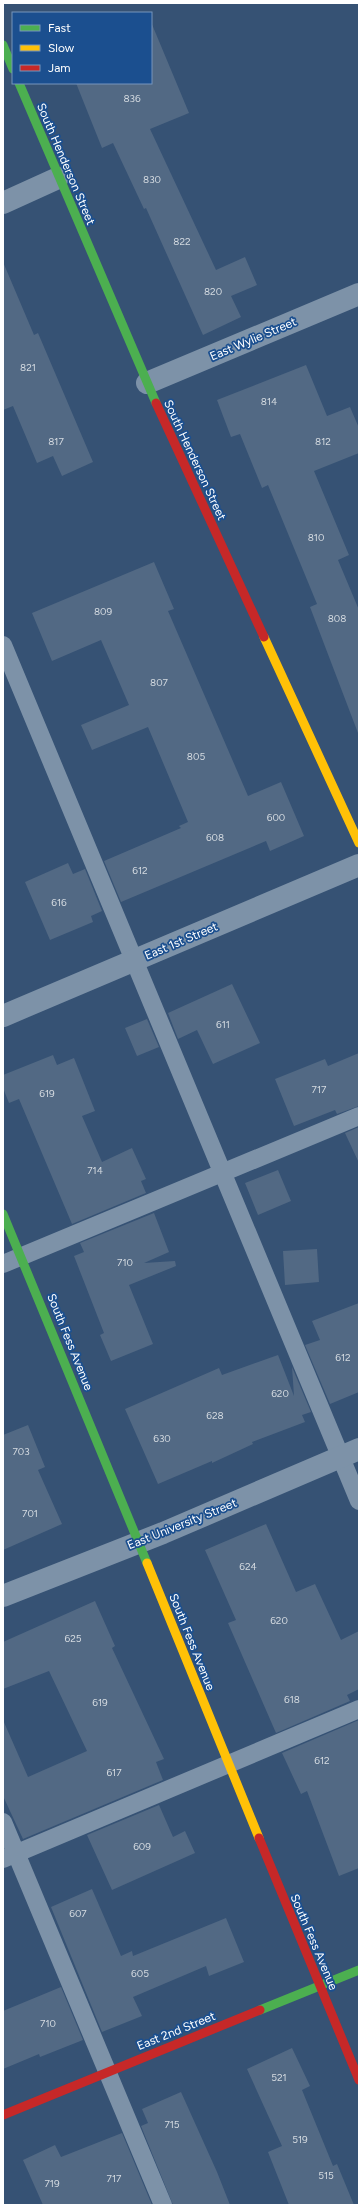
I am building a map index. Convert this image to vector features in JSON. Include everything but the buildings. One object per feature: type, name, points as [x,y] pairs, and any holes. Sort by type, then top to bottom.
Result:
[{"type":"street","points":[[3,45],[12,67]]},
{"type":"street","name":"South Henderson Street","points":[[19,84],[146,384],[359,843]]},
{"type":"street","points":[[3,203],[58,178]]},
{"type":"street","name":"East Wylie Street","points":[[146,384],[359,294]]},
{"type":"street","name":"East 1st Street","points":[[3,1016],[359,866]]},
{"type":"street","name":"South Fess Avenue","points":[[3,1214],[359,2080]]},
{"type":"street","name":"East University Street","points":[[3,1596],[139,1542],[350,1453]]},
{"type":"street","name":"East 2nd Street","points":[[3,2116],[319,1985],[359,1970]]},
{"type":"lane","points":[[3,645],[222,1173],[350,1453],[359,1501]]},
{"type":"lane","points":[[3,1264],[359,1116]]},
{"type":"lane","points":[[10,1856],[359,1709]]},
{"type":"lane","points":[[3,1822],[10,1856],[108,2072],[163,2205]]},
{"type":"traffic: fast","points":[[3,45],[12,67]]},
{"type":"traffic: fast","points":[[19,84],[156,403]]},
{"type":"traffic: fast","points":[[3,1214],[147,1563]]},
{"type":"traffic: fast","points":[[260,2010],[359,1970]]},
{"type":"traffic: slow","points":[[264,637],[359,843]]},
{"type":"traffic: slow","points":[[147,1563],[259,1838]]},
{"type":"traffic: jam","points":[[156,403],[264,637]]},
{"type":"traffic: jam","points":[[259,1838],[359,2080]]},
{"type":"traffic: jam","points":[[3,2115],[260,2010]]}]
